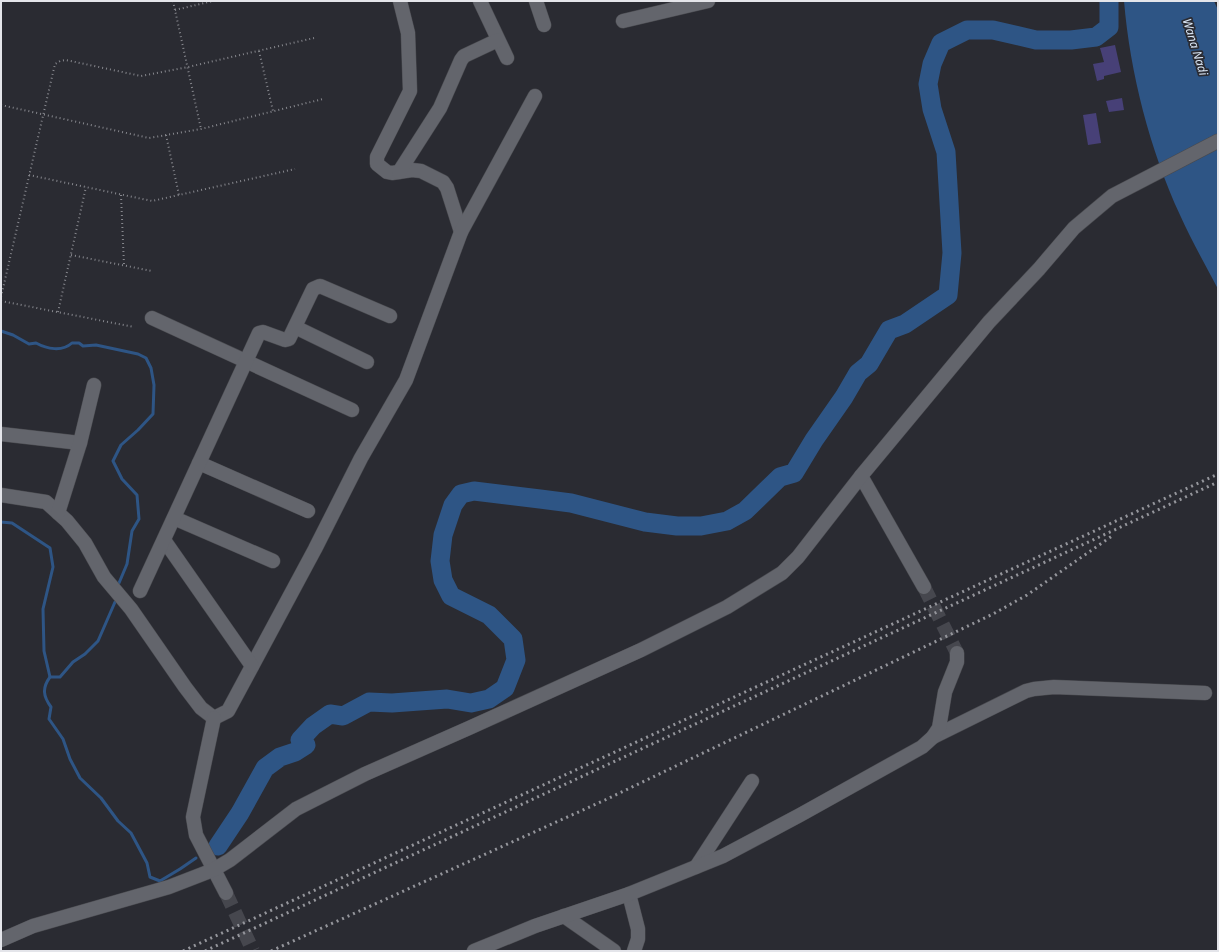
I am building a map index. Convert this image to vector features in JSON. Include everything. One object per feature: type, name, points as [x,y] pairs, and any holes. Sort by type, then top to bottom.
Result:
[{"type":"street","points":[[400,1],[408,33],[410,91],[377,156],[378,164],[387,172],[416,170],[443,182],[447,188],[461,232]]},
{"type":"street","points":[[480,1],[507,58]]},
{"type":"street","points":[[536,1],[544,25]]},
{"type":"street","points":[[623,21],[708,1]]},
{"type":"street","points":[[399,172],[440,108],[461,60],[464,56],[498,40]]},
{"type":"street","points":[[214,718],[228,711],[315,549],[361,458],[406,380],[461,232],[534,96]]},
{"type":"street","points":[[1,940],[33,926],[169,888],[213,870],[230,860],[296,810],[365,774],[642,650],[727,607],[782,573],[798,557],[861,476],[989,322],[1039,269],[1074,228],[1112,196],[1218,142]]},
{"type":"street","points":[[140,591],[259,333],[263,332],[287,340],[290,338],[313,289],[320,286],[390,316]]},
{"type":"street","points":[[152,318],[352,410]]},
{"type":"street","points":[[295,327],[367,362]]},
{"type":"street","points":[[58,513],[80,443],[94,385]]},
{"type":"street","points":[[1,434],[80,443]]},
{"type":"street","points":[[199,463],[308,511]]},
{"type":"street","points":[[861,476],[924,587]]},
{"type":"street","points":[[1,495],[12,495],[46,502],[67,521],[85,543],[104,577],[131,609],[185,687],[201,708],[214,718]]},
{"type":"street","points":[[174,518],[273,561]]},
{"type":"street","points":[[164,540],[252,666]]},
{"type":"street","points":[[474,951],[535,926],[629,894],[723,856],[800,816],[922,747],[933,737],[939,728],[945,692],[957,662],[957,653]]},
{"type":"street","points":[[933,737],[1026,691],[1034,689],[1054,687],[1205,693]]},
{"type":"street","points":[[214,718],[193,817],[196,835],[226,893]]},
{"type":"street","points":[[696,867],[752,781]]},
{"type":"street","points":[[629,894],[638,929],[638,939],[634,951]]},
{"type":"street","points":[[564,916],[614,951]]},
{"type":"path","points":[[173,1],[202,129]]},
{"type":"path","points":[[175,10],[213,1]]},
{"type":"path","points":[[1,297],[55,64],[66,60],[141,76],[188,67],[314,38]]},
{"type":"path","points":[[259,50],[272,111]]},
{"type":"path","points":[[1,106],[149,138],[202,129],[323,99]]},
{"type":"path","points":[[166,135],[179,195]]},
{"type":"path","points":[[29,175],[152,201],[295,168]]},
{"type":"path","points":[[58,312],[86,187]]},
{"type":"path","points":[[121,194],[124,265]]},
{"type":"path","points":[[71,255],[152,271]]},
{"type":"path","points":[[1,301],[134,327]]},
{"type":"water","name":"Wana Nadi","points":[[1124,1],[1214,1],[1218,10],[1218,289],[1193,243],[1159,164],[1136,83]]},
{"type":"building","points":[[1115,45],[1121,72],[1104,76],[1104,79],[1097,81],[1093,64],[1104,62],[1100,48]]},
{"type":"building","points":[[1122,98],[1124,110],[1109,112],[1106,101]]},
{"type":"building","points":[[1096,113],[1101,143],[1088,145],[1083,115]]},
{"type":"waterway","points":[[218,846],[240,813],[265,768],[280,757],[295,752],[306,745],[300,740],[313,726],[330,714],[343,716],[369,702],[392,703],[447,699],[471,703],[489,699],[505,688],[516,660],[513,639],[489,615],[451,596],[443,580],[440,561],[443,535],[453,505],[461,494],[474,491],[571,503],[645,522],[677,526],[701,526],[727,521],[745,511],[780,477],[794,473],[858,373],[869,364],[889,330],[905,324],[948,295],[952,253],[946,152],[932,109],[928,84],[932,64],[941,43],[967,30],[993,30],[1036,40],[1071,40],[1096,37],[1109,27],[1109,1]]},
{"type":"waterway","points":[[1,331],[13,335],[29,344],[36,343],[54,349],[64,348],[72,343],[79,343],[83,346],[96,345],[138,354],[146,358],[151,368],[154,385],[153,414],[121,445],[113,461],[122,479],[137,495],[139,519],[132,531],[127,564],[119,583]]},
{"type":"waterway","points":[[1,522],[12,523],[50,548],[53,567],[43,609],[44,651],[50,677]]},
{"type":"waterway","points":[[115,602],[98,641],[85,654],[73,662],[60,677],[50,677],[47,681],[44,692],[51,707],[49,719],[63,739],[70,759],[80,778],[101,798],[118,821],[131,833],[147,863],[150,877],[160,881],[196,858]]},
{"type":"tunnel","points":[[924,587],[957,653]]},
{"type":"tunnel","points":[[226,893],[253,951]]},
{"type":"railway","points":[[183,951],[1218,474]]},
{"type":"railway","points":[[205,951],[1218,482]]},
{"type":"railway","points":[[271,951],[605,800],[993,614],[1027,595],[1112,536]]}]
